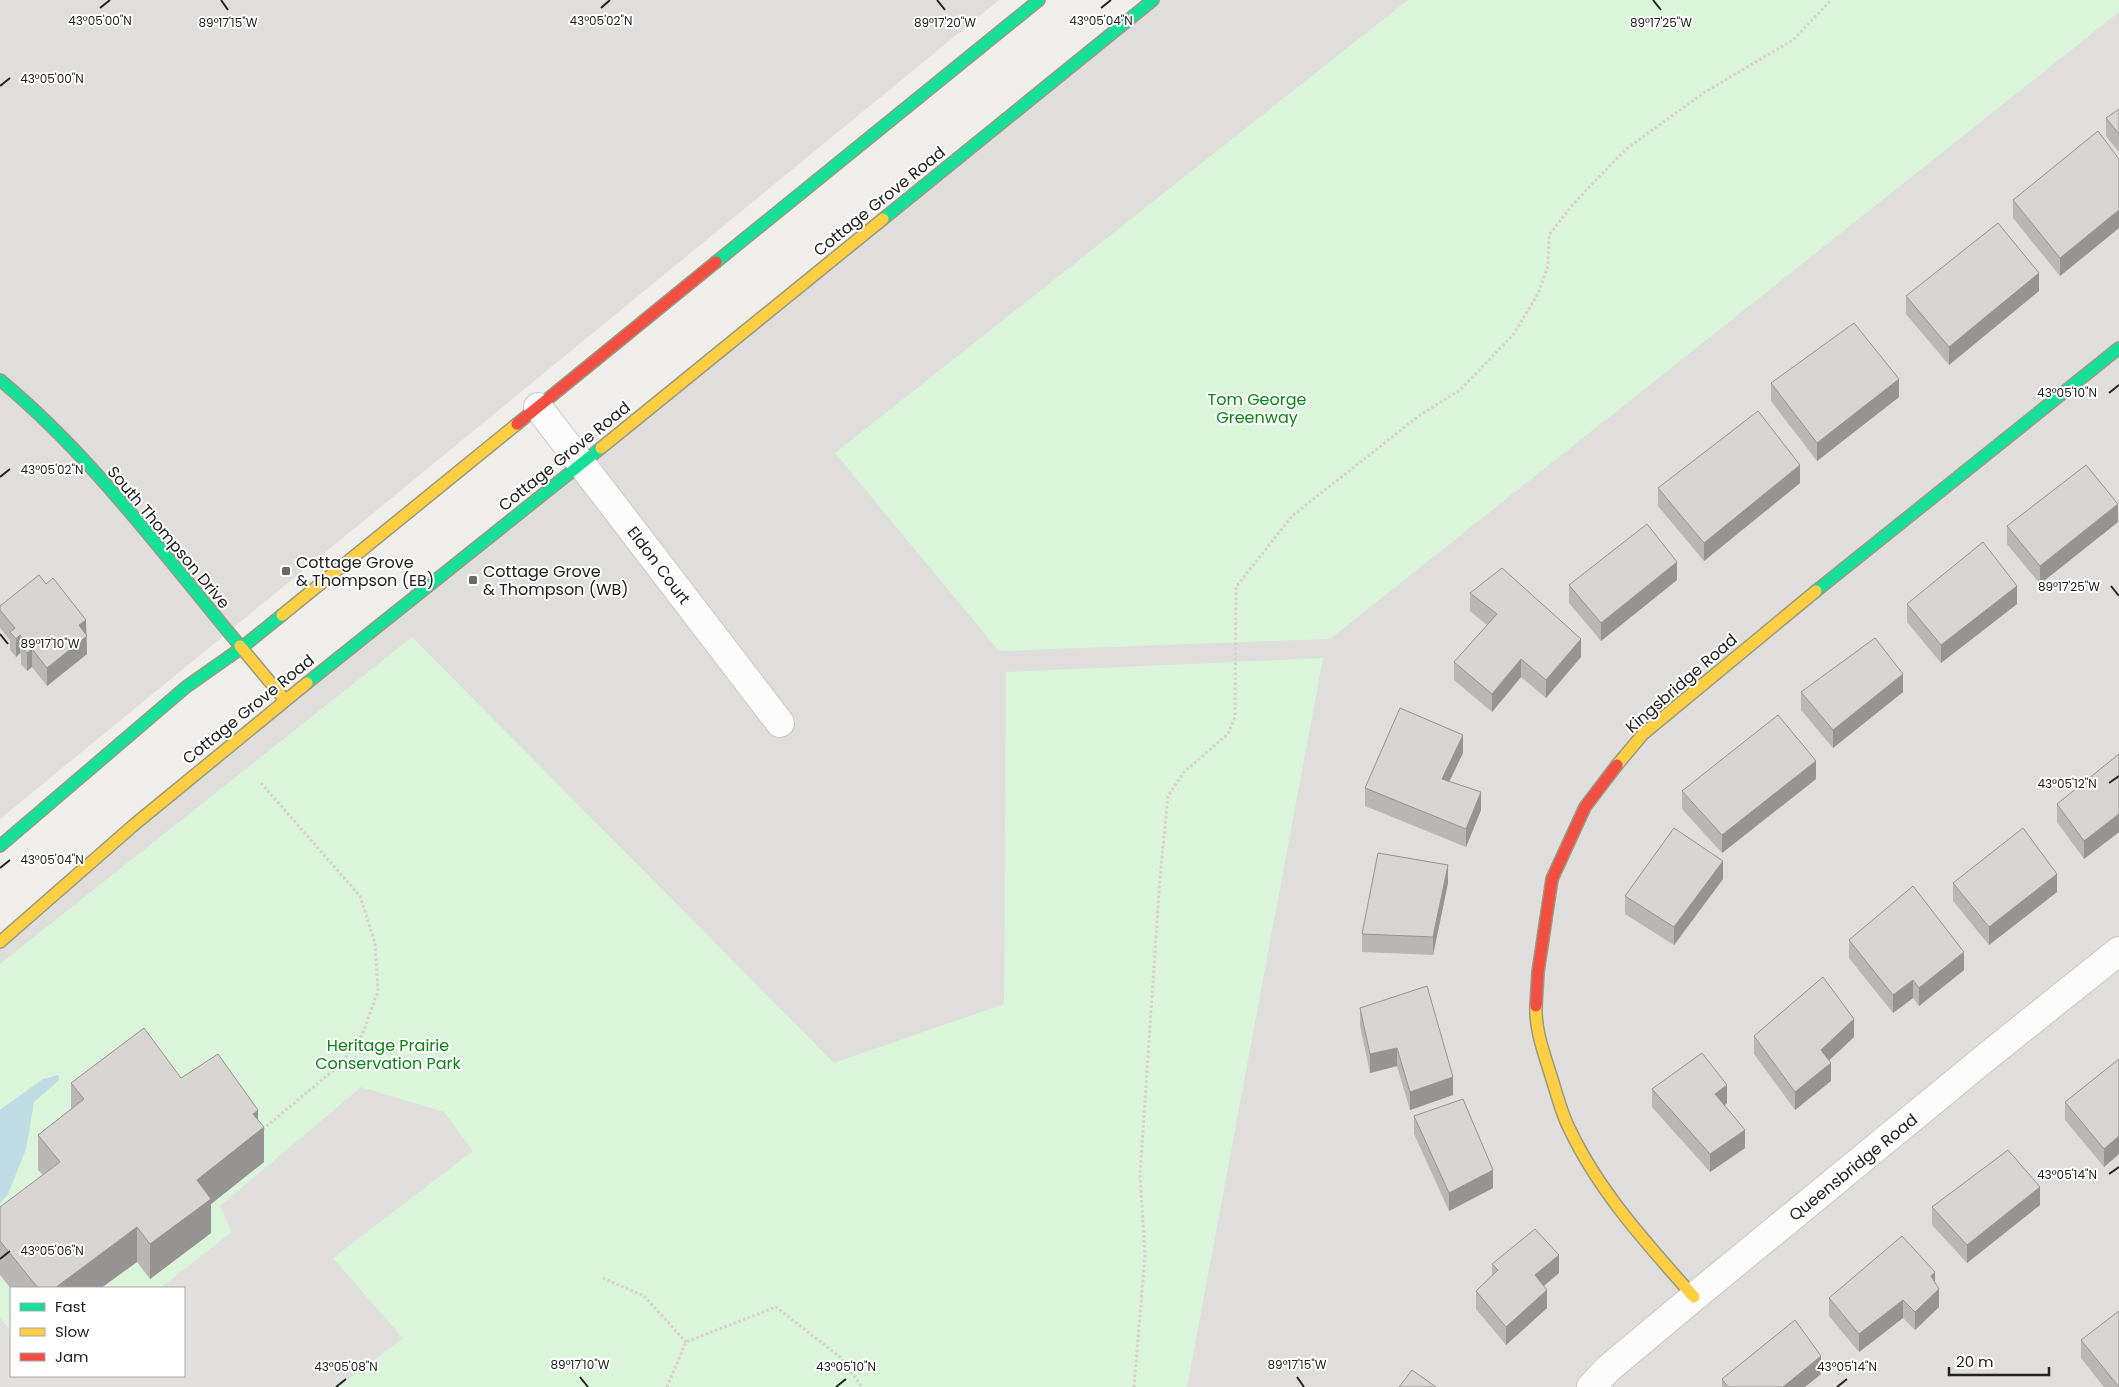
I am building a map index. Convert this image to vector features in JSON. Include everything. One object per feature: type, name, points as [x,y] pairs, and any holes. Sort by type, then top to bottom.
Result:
[{"type":"main road","points":[[0,846],[172,699],[240,649],[1039,0]]},
{"type":"main road","name":"Cottage Grove Road","points":[[0,942],[134,824],[284,700],[582,463],[1153,0]]},
{"type":"main road","name":"Kingsbridge Road","points":[[1694,1297],[1631,1225],[1596,1176],[1569,1129],[1541,1046],[1536,1017],[1538,972],[1552,880],[1585,807],[1618,762],[1643,734],[1790,612],[2119,348]]},
{"type":"main road","name":"South Thompson Drive","points":[[0,380],[29,404],[104,482],[284,700]]},
{"type":"street","name":"Eldon Court","points":[[538,407],[780,723]]},
{"type":"street","name":"Queensbridge Road","points":[[1591,1387],[1609,1368],[1694,1297],[1990,1054],[2119,951]]},
{"type":"path","points":[[1134,1387],[1145,1256],[1140,1175],[1160,878],[1168,796],[1184,772],[1228,734],[1235,717],[1236,587],[1292,516],[1420,415],[1460,390],[1513,335],[1538,294],[1548,266],[1549,235],[1574,203],[1626,149],[1705,92],[1793,40],[1831,0]]},
{"type":"path","points":[[260,1131],[341,1064],[362,1035],[378,991],[375,943],[360,896],[261,783]]},
{"type":"path","points":[[603,1278],[644,1296],[686,1342]]},
{"type":"path","points":[[667,1387],[686,1342],[776,1307],[840,1357],[862,1387]]},
{"type":"shaded area","points":[[0,0],[999,0],[0,819]]},
{"type":"shaded area","points":[[1153,0],[2119,0],[2119,1387],[0,1387],[0,942]]},
{"type":"shaded area","points":[[361,1087],[444,1112],[473,1151],[333,1258],[403,1338],[338,1387],[0,1387],[0,1318],[10,1330],[10,1377],[185,1377],[185,1287],[161,1287],[232,1232],[220,1206]]},
{"type":"green space","name":"Tom George Greenway","points":[[1408,0],[2119,0],[2119,12],[1330,639],[999,651],[835,453]]},
{"type":"green space","name":"Heritage Prairie Conservation Park","points":[[412,637],[834,1063],[1004,1004],[1006,672],[1323,658],[1187,1387],[0,1387],[0,964]]},
{"type":"water","points":[[58,1075],[59,1080],[34,1102],[26,1149],[8,1194],[0,1204],[0,1110],[43,1079]]},
{"type":"building","points":[[2119,109],[2119,134],[2106,118]]},
{"type":"building","points":[[2098,131],[2119,159],[2119,210],[2060,258],[2013,200]]},
{"type":"building","points":[[1998,223],[2039,273],[1949,347],[1906,296]]},
{"type":"building","points":[[1854,323],[1899,379],[1817,443],[1771,383]]},
{"type":"building","points":[[1758,411],[1800,465],[1704,543],[1658,488]]},
{"type":"building","points":[[2086,465],[2118,504],[2040,566],[2007,526]]},
{"type":"building","points":[[1647,524],[1677,562],[1601,623],[1569,585]]},
{"type":"building","points":[[1983,542],[2017,586],[1941,645],[1907,604]]},
{"type":"building","points":[[1502,568],[1581,639],[1546,680],[1521,659],[1492,694],[1454,662],[1497,614],[1470,593]]},
{"type":"building","points":[[39,575],[46,584],[53,578],[86,620],[79,625],[87,636],[47,668],[32,649],[27,653],[21,646],[26,642],[20,635],[16,639],[10,632],[15,628],[0,610],[0,606]]},
{"type":"building","points":[[1875,638],[1903,674],[1833,730],[1801,692]]},
{"type":"building","points":[[1400,708],[1463,735],[1442,779],[1481,792],[1466,829],[1365,788]]},
{"type":"building","points":[[1778,715],[1816,761],[1722,835],[1682,791]]},
{"type":"building","points":[[2119,754],[2119,814],[2084,841],[2057,804]]},
{"type":"building","points":[[1674,828],[1723,861],[1674,927],[1625,896]]},
{"type":"building","points":[[2023,828],[2057,874],[1989,927],[1953,883]]},
{"type":"building","points":[[1378,853],[1448,865],[1433,937],[1362,934]]},
{"type":"building","points":[[1913,886],[1964,952],[1919,988],[1913,980],[1893,995],[1849,940]]},
{"type":"building","points":[[1823,977],[1854,1019],[1821,1050],[1831,1063],[1795,1092],[1754,1036]]},
{"type":"building","points":[[1427,986],[1453,1077],[1410,1092],[1397,1048],[1370,1054],[1360,1008]]},
{"type":"building","points":[[144,1028],[181,1078],[218,1054],[258,1110],[253,1114],[264,1127],[197,1180],[211,1199],[150,1244],[137,1227],[56,1287],[37,1287],[0,1241],[0,1207],[60,1162],[38,1135],[84,1099],[71,1083]]},
{"type":"building","points":[[1702,1053],[1727,1085],[1715,1094],[1745,1130],[1710,1154],[1652,1089]]},
{"type":"building","points":[[2119,1059],[2119,1136],[2104,1149],[2065,1102]]},
{"type":"building","points":[[1463,1099],[1493,1170],[1449,1193],[1414,1116]]},
{"type":"building","points":[[2008,1150],[2040,1187],[1967,1245],[1932,1207]]},
{"type":"building","points":[[1535,1229],[1559,1255],[1535,1275],[1547,1290],[1506,1327],[1476,1291],[1498,1270],[1492,1264]]},
{"type":"building","points":[[1902,1236],[1935,1272],[1931,1276],[1939,1289],[1915,1312],[1903,1300],[1859,1334],[1829,1298]]},
{"type":"building","points":[[2119,1311],[2119,1387],[2081,1340]]},
{"type":"building","points":[[1795,1320],[1821,1356],[1783,1387],[1728,1387],[1722,1379]]},
{"type":"building","points":[[1412,1370],[1436,1387],[1399,1387]]},
{"type":"traffic: fast","points":[[716,262],[1039,0]]},
{"type":"traffic: fast","points":[[883,219],[1153,0]]},
{"type":"traffic: fast","points":[[1816,591],[2119,348]]},
{"type":"traffic: fast","points":[[0,380],[66,441],[126,507],[240,646]]},
{"type":"traffic: fast","points":[[307,683],[601,448]]},
{"type":"traffic: fast","points":[[0,846],[186,687],[240,649],[282,615]]},
{"type":"traffic: slow","points":[[601,448],[883,219]]},
{"type":"traffic: slow","points":[[282,615],[517,424]]},
{"type":"traffic: slow","points":[[1617,765],[1643,734],[1816,591]]},
{"type":"traffic: slow","points":[[240,646],[285,700]]},
{"type":"traffic: slow","points":[[0,942],[135,824],[307,683]]},
{"type":"traffic: slow","points":[[1536,1006],[1540,1041],[1559,1103],[1567,1124],[1582,1153],[1626,1218],[1694,1297]]},
{"type":"traffic: jam","points":[[517,424],[716,262]]},
{"type":"traffic: jam","points":[[1536,1006],[1538,972],[1552,879],[1585,807],[1617,765]]},
{"type":"place","name":"Cottage Grove & Thompson (EB)","points":[[286,571]]},
{"type":"place","name":"Cottage Grove & Thompson (WB)","points":[[473,580]]}]
